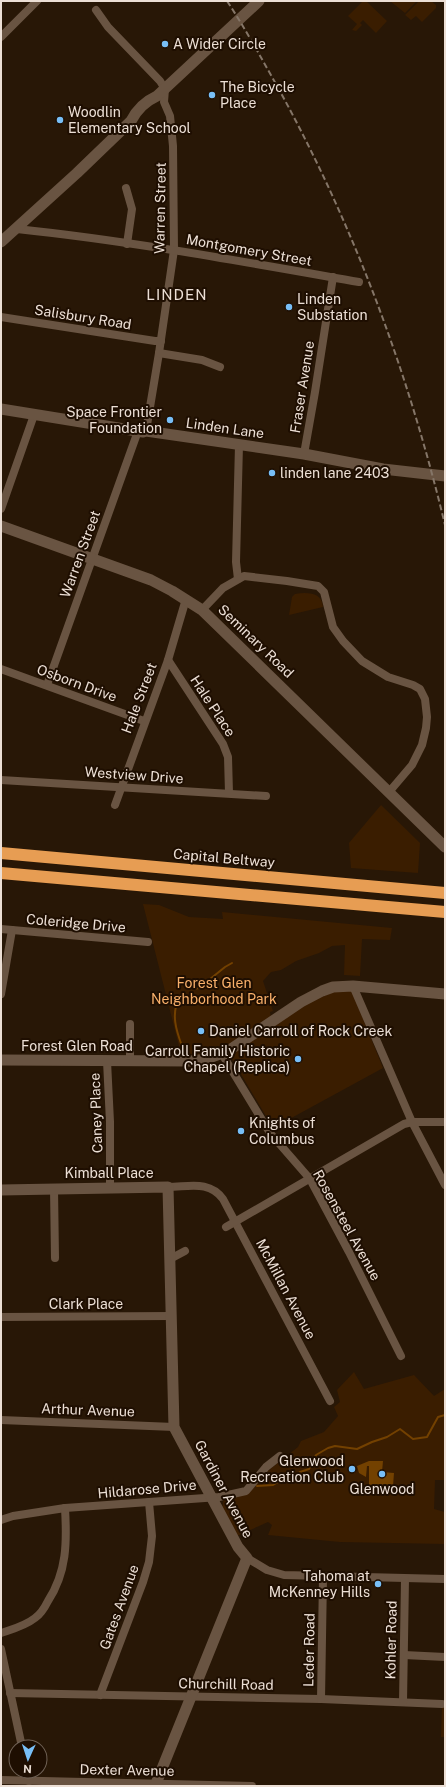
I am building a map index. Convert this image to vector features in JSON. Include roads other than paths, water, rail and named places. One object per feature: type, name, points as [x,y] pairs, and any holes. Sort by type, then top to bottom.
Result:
[{"type":"highway","name":"Capital Beltway","points":[[1,853],[445,894]]},
{"type":"highway","points":[[1,873],[445,912]]},
{"type":"street","points":[[1,37],[37,1]]},
{"type":"street","points":[[1,242],[17,229],[131,121],[138,118],[154,105],[161,93],[256,3]]},
{"type":"street","points":[[96,10],[108,27],[160,81],[161,93]]},
{"type":"street","name":"Warren Street","points":[[47,685],[91,559],[142,431],[159,353],[174,250],[173,146],[170,116],[161,93]]},
{"type":"street","points":[[126,188],[132,209],[127,244]]},
{"type":"street","name":"Montgomery Street","points":[[17,229],[80,236],[174,250],[359,282]]},
{"type":"street","name":"Fraser Avenue","points":[[304,454],[332,278]]},
{"type":"street","name":"Salisbury Road","points":[[1,317],[161,341]]},
{"type":"street","points":[[159,353],[202,360],[220,367]]},
{"type":"street","name":"Linden Lane","points":[[1,409],[304,454],[383,469],[445,476]]},
{"type":"street","points":[[1,509],[34,415]]},
{"type":"street","points":[[238,579],[236,562],[239,445]]},
{"type":"street","name":"Seminary Road","points":[[1,526],[151,580],[186,599],[202,610],[445,847]]},
{"type":"street","points":[[202,610],[223,588],[244,576],[287,581],[319,587],[324,592],[333,627],[343,641],[362,662],[388,677],[413,685],[420,689],[425,699],[427,717],[422,745],[412,765],[389,792]]},
{"type":"street","name":"Hale Street","points":[[114,805],[144,721],[168,660],[186,599]]},
{"type":"street","name":"Hale Place","points":[[168,660],[223,744],[228,758],[229,793]]},
{"type":"street","name":"Osborn Drive","points":[[1,669],[144,721]]},
{"type":"street","name":"Westview Drive","points":[[1,780],[121,786],[266,796]]},
{"type":"street","name":"Coleridge Drive","points":[[1,929],[148,942]]},
{"type":"street","points":[[1,994],[12,930]]},
{"type":"street","points":[[353,986],[412,1122],[445,1185]]},
{"type":"street","name":"Forest Glen Road","points":[[1,1060],[192,1061],[222,1054],[313,995],[333,987],[353,986],[445,994]]},
{"type":"street","points":[[130,1024],[130,1061]]},
{"type":"street","name":"Rosensteel Avenue","points":[[222,1054],[270,1133],[310,1179],[401,1356]]},
{"type":"street","name":"Caney Place","points":[[107,1061],[110,1122],[110,1188]]},
{"type":"street","points":[[226,1227],[404,1124],[412,1122],[445,1122]]},
{"type":"street","name":"Kimball Place","points":[[1,1190],[206,1186],[216,1190]]},
{"type":"street","name":"Gardiner Avenue","points":[[156,1785],[247,1558],[238,1547],[174,1427],[168,1187]]},
{"type":"street","points":[[54,1188],[55,1258]]},
{"type":"street","name":"McMillan Avenue","points":[[216,1190],[236,1222],[330,1401]]},
{"type":"street","points":[[170,1259],[185,1250]]},
{"type":"street","name":"Clark Place","points":[[1,1316],[171,1316]]},
{"type":"street","name":"Arthur Avenue","points":[[1,1420],[174,1427]]},
{"type":"street","name":"Hildarose Drive","points":[[1,1520],[13,1516],[65,1508],[210,1496],[219,1497],[246,1491],[266,1467],[280,1456]]},
{"type":"street","name":"Gates Avenue","points":[[100,1695],[150,1562],[152,1536],[150,1502]]},
{"type":"street","points":[[1,1633],[21,1626],[35,1618],[55,1591],[63,1571],[66,1552],[65,1508]]},
{"type":"street","points":[[247,1558],[267,1570],[284,1575],[445,1579]]},
{"type":"street","name":"Leder Road","points":[[321,1699],[323,1577]]},
{"type":"street","name":"Kohler Road","points":[[403,1702],[405,1578]]},
{"type":"street","points":[[1,1649],[20,1739]]},
{"type":"street","points":[[404,1655],[445,1657]]},
{"type":"street","name":"Churchill Road","points":[[10,1693],[321,1699],[442,1704]]},
{"type":"street","name":"Dexter Avenue","points":[[1,1780],[156,1785],[252,1786]]},
{"type":"waterway","points":[[194,989],[199,988],[232,963]]},
{"type":"waterway","points":[[182,1046],[176,1028],[175,1010],[179,998],[184,996]]},
{"type":"waterway","points":[[257,1486],[273,1485],[283,1479],[291,1478],[300,1472],[309,1469],[316,1455],[328,1448],[335,1446],[357,1449],[387,1437],[400,1429],[413,1439],[427,1437],[438,1417],[445,1415]]},
{"type":"railway","points":[[227,1],[276,84],[304,137],[354,244],[396,354],[414,411],[445,525]]},
{"type":"place","name":"A Wider Circle","points":[[165,44]]},
{"type":"place","name":"The Bicycle Place","points":[[212,95]]},
{"type":"place","name":"Woodlin Elementary School","points":[[60,120]]},
{"type":"place","name":"Linden Substation","points":[[289,307]]},
{"type":"place","name":"Space Frontier Foundation","points":[[170,420]]},
{"type":"place","name":"linden lane 2403","points":[[272,473]]},
{"type":"place","name":"Daniel Carroll of Rock Creek","points":[[201,1031]]},
{"type":"place","name":"Carroll Family Historic Chapel (Replica)","points":[[298,1059]]},
{"type":"place","name":"Knights of Columbus","points":[[241,1131]]},
{"type":"place","name":"Glenwood Recreation Club","points":[[352,1469]]},
{"type":"place","name":"Glenwood","points":[[382,1474]]},
{"type":"place","name":"Tahoma at McKenney Hills","points":[[378,1584]]},
{"type":"district","name":"LINDEN","points":[[177,295]]},
{"type":"park label","name":"Forest Glen Neighborhood Park","points":[[214,992]]}]
